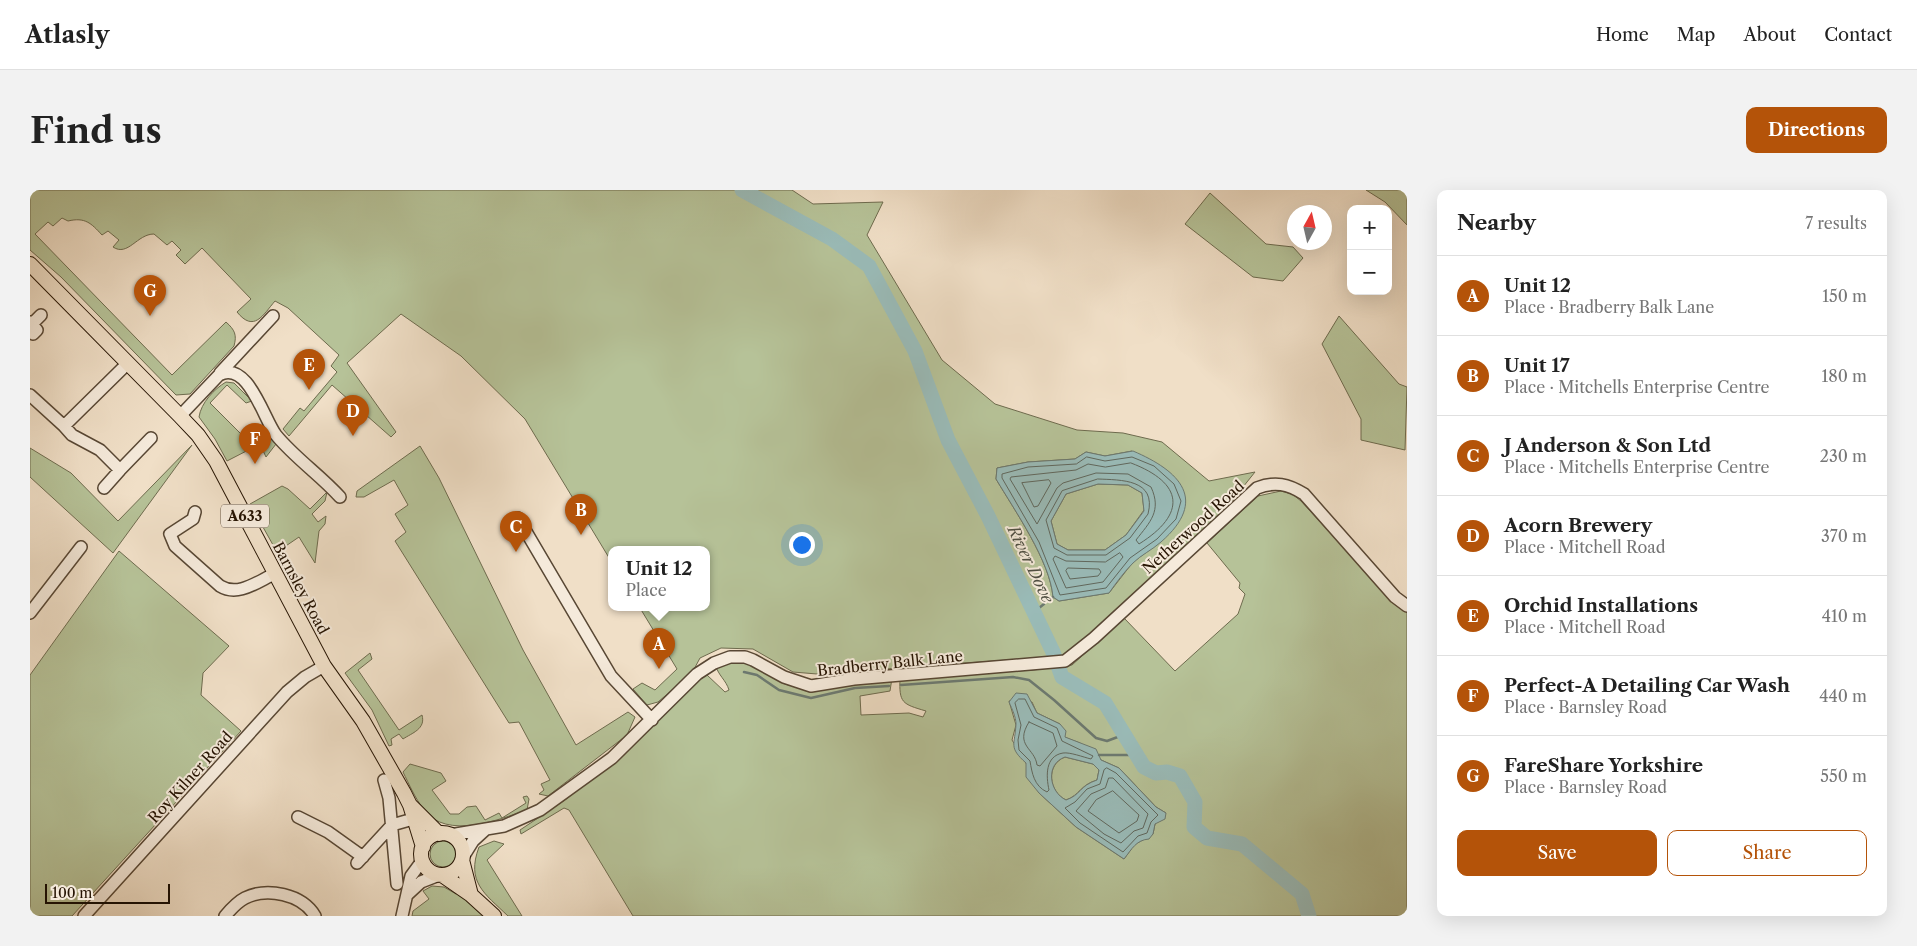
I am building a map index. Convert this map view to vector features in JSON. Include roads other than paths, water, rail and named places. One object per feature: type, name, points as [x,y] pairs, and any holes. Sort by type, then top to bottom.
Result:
[{"type":"main road","name":"Barnsley Road","points":[[30,264],[198,435],[216,461],[324,666],[363,721],[411,812],[423,854]]},
{"type":"main road","name":"Barnsley Road","points":[[411,812],[444,834]]},
{"type":"main road","points":[[472,895],[459,841],[444,834],[429,838],[423,854],[429,871],[441,875],[472,895],[494,916]]},
{"type":"main road","points":[[441,875],[453,872],[463,858]]},
{"type":"street","points":[[32,327],[41,315]]},
{"type":"street","points":[[180,416],[273,316]]},
{"type":"street","points":[[64,426],[128,363]]},
{"type":"street","points":[[219,374],[230,372],[249,386],[258,398],[275,433],[340,497]]},
{"type":"street","points":[[30,395],[72,435],[100,450],[120,470]]},
{"type":"street","points":[[104,488],[151,438]]},
{"type":"street","name":"Netherwood Road","points":[[1065,662],[1094,638],[1257,488],[1273,484],[1292,487],[1304,494],[1395,596],[1407,606]]},
{"type":"street","points":[[196,512],[193,519],[170,534],[175,546],[220,586],[228,590],[238,591],[274,574]]},
{"type":"street","points":[[518,518],[611,676],[652,720]]},
{"type":"street","points":[[32,605],[81,547]]},
{"type":"street","name":"Bradberry Balk Lane","points":[[444,834],[485,830],[526,818],[565,793],[612,758],[697,674],[714,663],[730,657],[745,657],[784,677],[811,686],[862,678],[1065,662]]},
{"type":"street","name":"Roy Kilner Road","points":[[84,916],[287,692],[305,677],[324,666]]},
{"type":"street","points":[[384,780],[389,798],[397,884]]},
{"type":"street","points":[[298,815],[328,832],[360,860],[392,825],[411,812]]},
{"type":"street","points":[[463,858],[473,842],[485,830]]},
{"type":"street","points":[[402,916],[411,876],[423,854]]},
{"type":"street","points":[[408,894],[421,882],[441,875]]},
{"type":"street","points":[[225,916],[245,898],[269,893],[294,899],[304,904],[315,916]]},
{"type":"water","points":[[1133,451],[1164,468],[1183,488],[1186,500],[1183,513],[1176,527],[1154,548],[1139,557],[1109,593],[1059,601],[1053,597],[1046,568],[1039,552],[996,479],[997,468],[1028,462],[1075,459],[1086,452],[1105,456]],"holes":[[[1098,484],[1128,485],[1142,493],[1144,511],[1126,535],[1105,550],[1068,550],[1057,544],[1051,521],[1066,494]]]},
{"type":"water","points":[[1016,693],[1027,694],[1037,713],[1060,724],[1066,731],[1065,737],[1096,749],[1101,760],[1119,768],[1156,807],[1166,813],[1165,819],[1155,824],[1153,834],[1149,839],[1137,843],[1124,859],[1076,827],[1039,793],[1026,777],[1026,763],[1020,758],[1015,749],[1016,721],[1009,702]],"holes":[[[1065,757],[1093,764],[1099,770],[1097,780],[1091,782],[1071,798],[1066,800],[1060,796],[1053,785],[1052,778],[1054,766],[1059,761]]]},
{"type":"waterway","name":"River Dove","points":[[742,190],[832,239],[869,266],[915,351],[948,440],[988,516],[1053,652],[1062,677],[1105,703],[1144,767],[1156,773],[1167,772],[1180,776],[1195,802],[1194,827],[1207,838],[1242,844],[1302,894],[1309,916]]},
{"type":"waterway","points":[[1034,612],[1044,604]]},
{"type":"waterway","points":[[744,672],[757,675],[779,690],[811,698],[855,688],[889,686]]},
{"type":"waterway","points":[[901,685],[1013,677],[1029,680],[1096,738],[1107,741],[1123,735]]},
{"type":"waterway","points":[[1099,755],[1136,755]]},
{"type":"place","name":"FareShare Yorkshire","points":[[150,316]]},
{"type":"place","name":"Orchid Installations","points":[[309,390]]},
{"type":"place","name":"Acorn Brewery","points":[[353,436]]},
{"type":"place","name":"Perfect-A Detailing Car Wash","points":[[255,464]]},
{"type":"place","name":"Unit 17","points":[[581,535]]},
{"type":"place","name":"J Anderson & Son Ltd","points":[[516,552]]},
{"type":"place","name":"Unit 12","points":[[659,669]]}]
